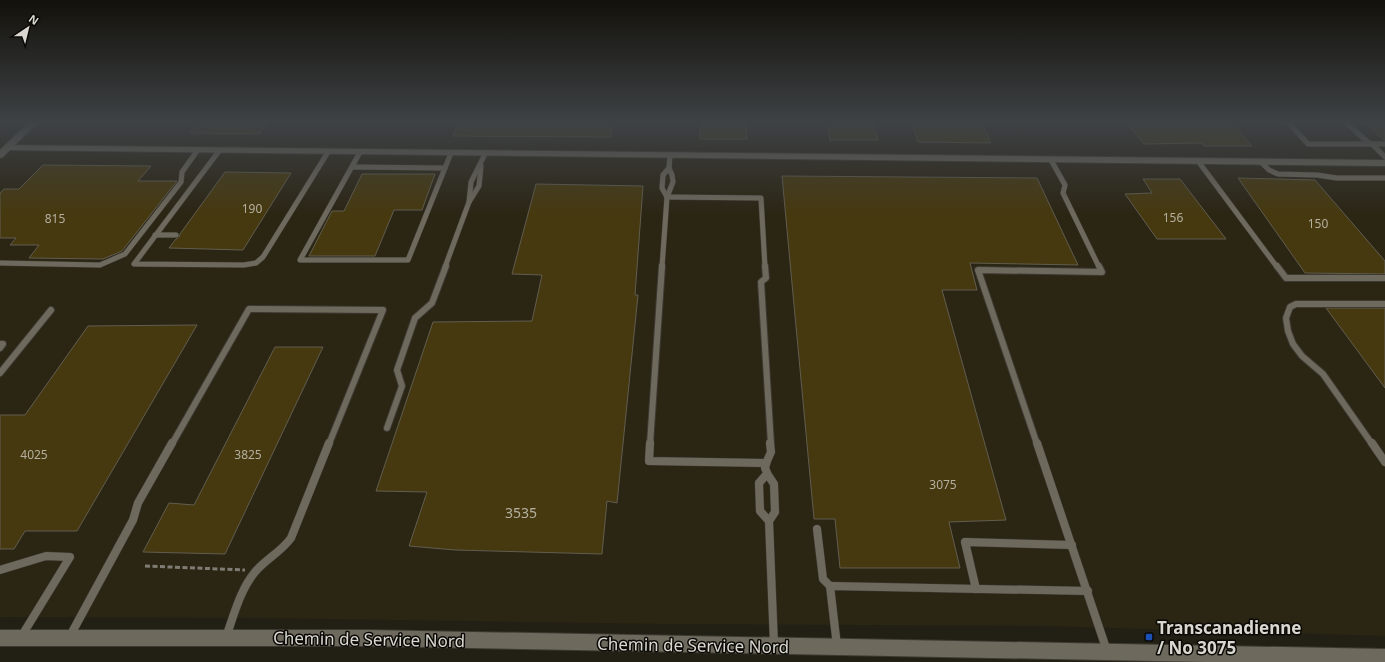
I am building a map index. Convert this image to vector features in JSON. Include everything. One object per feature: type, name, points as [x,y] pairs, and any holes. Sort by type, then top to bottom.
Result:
[{"type":"street","points":[[441,153],[1385,164]]},
{"type":"street","name":"Chemin de Service Nord","points":[[0,638],[368,638],[774,647],[1385,657]]},
{"type":"lane","points":[[0,264],[100,265],[125,254],[181,182],[182,172],[197,153]]},
{"type":"lane","points":[[218,153],[134,264],[244,265],[256,263],[263,257],[327,153]]},
{"type":"lane","points":[[359,153],[300,260],[408,260],[451,153]]},
{"type":"lane","points":[[469,202],[468,190],[470,184],[481,166],[485,154]]},
{"type":"lane","points":[[667,197],[662,188],[663,175],[669,168],[670,156]]},
{"type":"lane","points":[[1051,160],[1065,185],[1063,193],[1102,272],[978,270],[1108,653]]},
{"type":"lane","points":[[1198,161],[1286,278],[1385,278]]},
{"type":"lane","points":[[1261,162],[1269,170],[1278,174],[1317,175],[1337,178],[1385,178]]},
{"type":"lane","points":[[352,166],[445,168]]},
{"type":"lane","points":[[387,428],[402,386],[397,370],[415,318],[432,303],[469,202],[480,184],[481,166]]},
{"type":"lane","points":[[669,168],[674,175],[673,187],[667,197],[649,461],[765,463]]},
{"type":"lane","points":[[667,197],[761,198],[766,278],[761,282],[771,452],[765,463],[766,474],[774,484],[775,512],[769,521],[774,647]]},
{"type":"lane","points":[[155,235],[176,235]]},
{"type":"lane","points":[[1385,304],[1296,304],[1290,306],[1286,317],[1291,337],[1300,354],[1322,373],[1385,462]]},
{"type":"lane","points":[[69,637],[133,520],[138,503],[249,309],[383,310],[291,538],[283,549],[263,564],[249,580],[226,638]]},
{"type":"lane","points":[[0,373],[51,310]]},
{"type":"lane","points":[[0,344],[3,344],[0,348]]},
{"type":"lane","points":[[766,474],[759,483],[760,511],[769,521]]},
{"type":"lane","points":[[817,528],[823,579],[830,586],[837,648]]},
{"type":"lane","points":[[976,589],[965,542],[1072,545]]},
{"type":"lane","points":[[0,570],[46,556],[70,557],[20,638]]},
{"type":"lane","points":[[830,586],[1088,591]]},
{"type":"path","points":[[145,566],[238,569]]},
{"type":"shaded area","points":[[0,153],[1385,153],[1385,636],[1047,626],[666,624],[262,618],[0,617]]},
{"type":"building","points":[[43,165],[151,166],[138,181],[177,181],[122,251],[103,259],[29,258],[39,245],[10,245],[16,238],[0,238],[0,193],[4,189],[19,189]]},
{"type":"building","points":[[225,172],[291,173],[243,250],[169,248],[179,237]]},
{"type":"building","points":[[362,174],[435,174],[422,210],[394,210],[375,256],[309,256],[332,211],[344,211]]},
{"type":"building","points":[[782,176],[1037,178],[1078,265],[970,263],[977,290],[942,290],[1006,520],[949,522],[960,568],[840,568],[835,519],[814,519]]},
{"type":"building","points":[[1238,178],[1315,180],[1385,261],[1385,274],[1305,273]]},
{"type":"building","points":[[1143,179],[1180,179],[1226,239],[1157,239],[1125,194],[1152,193]]},
{"type":"building","points":[[536,184],[643,186],[635,295],[638,295],[617,503],[607,501],[602,554],[455,550],[409,546],[427,492],[376,491],[433,322],[532,321],[542,275],[512,274]]},
{"type":"building","points":[[1326,308],[1385,308],[1385,388]]},
{"type":"building","points":[[197,325],[77,531],[25,531],[14,549],[0,549],[0,415],[25,415],[88,326]]},
{"type":"building","points":[[275,347],[323,347],[225,554],[143,552],[169,503],[194,505]]},
{"type":"place","name":"Transcanadienne / No 3075","points":[[1149,637]]}]
